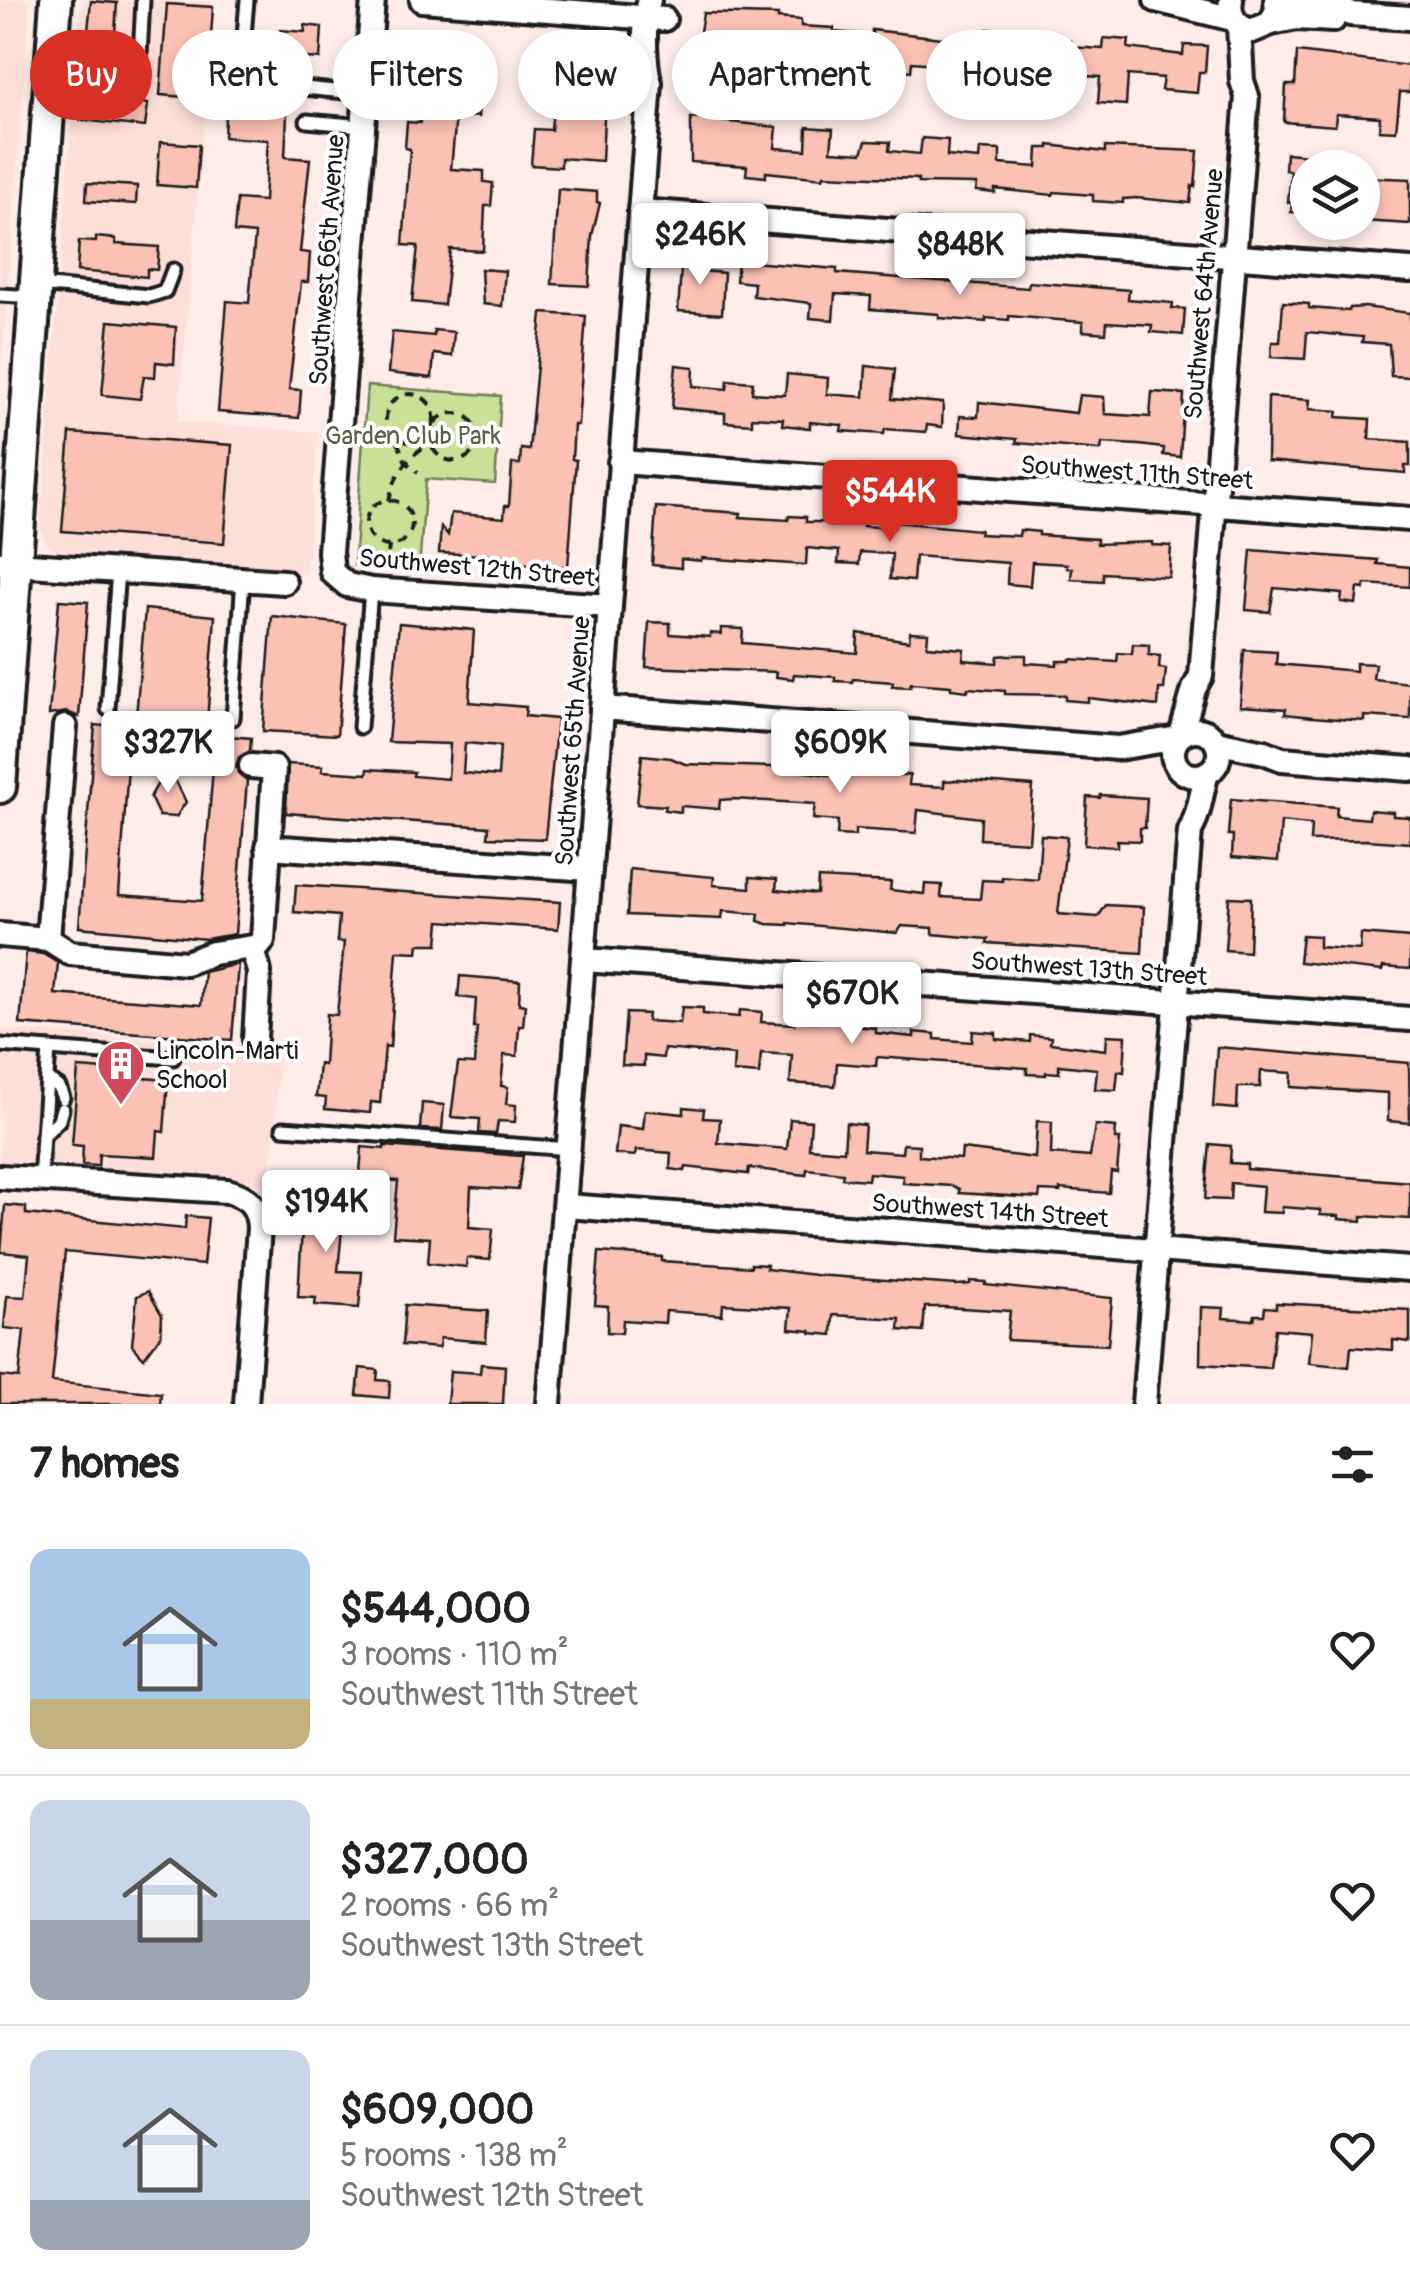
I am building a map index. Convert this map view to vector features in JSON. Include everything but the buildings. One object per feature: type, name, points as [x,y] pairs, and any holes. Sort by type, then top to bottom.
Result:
[{"type":"main road","points":[[54,30],[56,0]]},
{"type":"main road","points":[[0,787],[8,564],[47,120]]},
{"type":"street","name":"Southwest 66th Avenue","points":[[370,30],[373,0]]},
{"type":"street","points":[[422,0],[657,9]]},
{"type":"street","points":[[1156,0],[1235,15],[1252,30],[1271,17],[1333,20],[1350,14]]},
{"type":"street","points":[[1294,0],[1334,6],[1350,14],[1410,18]]},
{"type":"street","name":"Southwest 65th Avenue","points":[[549,1404],[650,83],[645,68],[647,40],[657,9]]},
{"type":"street","name":"Southwest 64th Avenue","points":[[1180,737],[1201,676],[1247,96],[1235,15]]},
{"type":"street","name":"Southwest 64th Avenue","points":[[1247,96],[1255,82],[1259,49],[1271,17]]},
{"type":"street","name":"Southwest 66th Avenue","points":[[340,580],[332,572],[330,552],[363,120]]},
{"type":"street","points":[[640,211],[1410,270]]},
{"type":"street","name":"Southwest 11th Street","points":[[620,462],[1410,519]]},
{"type":"street","points":[[8,564],[284,582]]},
{"type":"street","name":"Southwest 12th Street","points":[[340,580],[370,590],[610,606]]},
{"type":"street","name":"Southwest 64th Avenue","points":[[1201,676],[1208,690],[1214,740]]},
{"type":"street","points":[[602,708],[1118,748],[1198,730],[1214,740],[1282,759],[1410,769]]},
{"type":"street","points":[[48,939],[65,727]]},
{"type":"street","points":[[1180,737],[1173,750],[1184,796],[1183,816],[1190,830]]},
{"type":"street","points":[[1144,1404],[1190,830],[1219,754],[1214,740]]},
{"type":"street","points":[[1118,748],[1178,767],[1192,776],[1238,763],[1264,765],[1282,759]]},
{"type":"street","points":[[0,935],[48,939],[70,953],[186,963],[213,954],[253,949],[263,940],[274,768],[250,766]]},
{"type":"street","points":[[268,847],[590,869]]},
{"type":"street","points":[[253,949],[259,972],[254,1039]]},
{"type":"street","name":"Southwest 13th Street","points":[[584,960],[1410,1019]]},
{"type":"street","points":[[0,1177],[227,1191],[251,1202],[258,1213],[260,1228],[246,1404]]},
{"type":"street","name":"Southwest 14th Street","points":[[566,1206],[1410,1269]]},
{"type":"lane","points":[[141,30],[143,0]]},
{"type":"lane","points":[[244,30],[247,0]]},
{"type":"lane","points":[[307,121],[362,126]]},
{"type":"lane","points":[[0,295],[35,291],[149,296],[165,291],[173,270]]},
{"type":"lane","points":[[108,709],[118,570]]},
{"type":"lane","points":[[234,718],[243,579]]},
{"type":"lane","points":[[360,727],[370,590]]},
{"type":"lane","points":[[0,1045],[172,1058]]},
{"type":"lane","points":[[40,1180],[49,1049]]},
{"type":"lane","points":[[43,1136],[59,1120],[63,1104],[60,1087],[47,1080]]},
{"type":"lane","points":[[283,1128],[570,1149]]},
{"type":"path","points":[[361,429],[394,436],[404,442],[416,442],[432,427],[448,414],[474,420],[476,444],[465,458],[451,460],[442,458],[431,444],[432,427],[434,417],[427,402],[414,395],[391,404],[386,413],[388,428],[394,436],[405,464]]},
{"type":"path","points":[[389,500],[405,464],[431,444]]},
{"type":"path","points":[[392,462],[418,472]]},
{"type":"path","points":[[389,500],[408,510],[412,526],[404,540],[389,546],[373,539],[366,519],[376,504],[389,500]]},
{"type":"path","points":[[386,571],[389,546]]},
{"type":"shaded area","points":[[0,0],[30,0],[0,383]]},
{"type":"shaded area","points":[[86,0],[215,2],[213,30],[172,30],[172,120],[205,120],[178,421],[318,432],[306,574],[58,552],[47,544],[40,529],[72,120],[152,120],[152,30],[79,30]]},
{"type":"shaded area","points":[[2,1029],[281,1049],[269,1184],[8,1169],[0,1164]]},
{"type":"green space","name":"Garden Club Park","points":[[367,386],[501,396],[495,484],[426,479],[419,570],[354,565]]},
{"type":"place","name":"Lincoln-Marti School","points":[[121,1106]]}]
